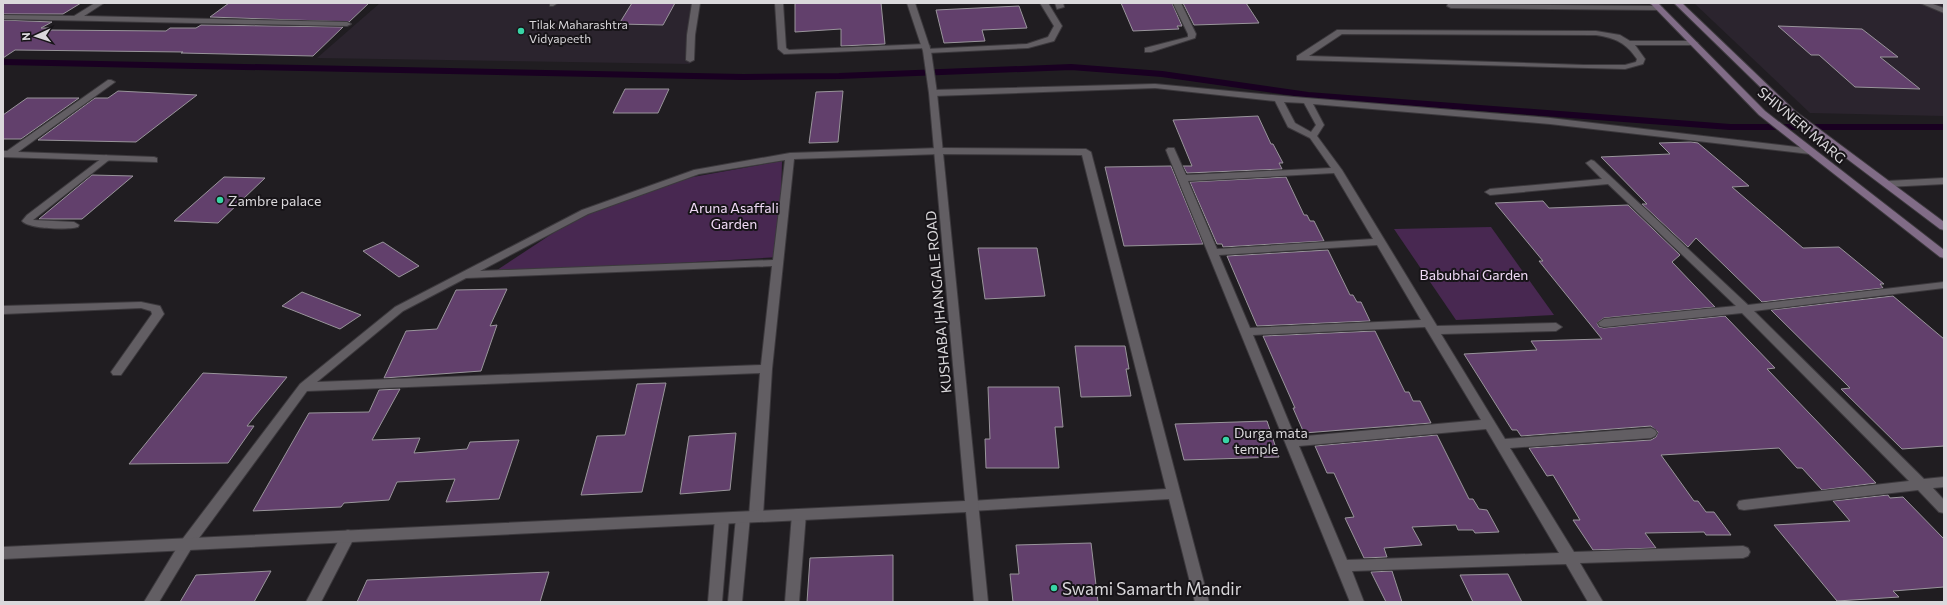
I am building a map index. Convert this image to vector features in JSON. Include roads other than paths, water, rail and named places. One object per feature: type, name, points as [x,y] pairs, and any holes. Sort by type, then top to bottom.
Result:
[{"type":"main road","name":"SHIVNERI MARG","points":[[1678,3],[1792,113],[1944,227]]},
{"type":"main road","name":"SHIVNERI MARG","points":[[1656,5],[1762,113],[1944,255]]},
{"type":"street","points":[[76,18],[100,3]]},
{"type":"street","points":[[690,60],[691,35],[696,3]]},
{"type":"street","points":[[779,3],[782,49],[787,52],[927,52],[1028,46],[1051,39],[1058,26],[1044,3]]},
{"type":"street","name":"KUSHABA JHANGALE ROAD","points":[[911,3],[927,52],[933,89],[981,602]]},
{"type":"street","points":[[1148,50],[1191,38],[1192,34],[1177,3]]},
{"type":"street","points":[[1924,3],[1944,11]]},
{"type":"street","points":[[1450,6],[1656,5]]},
{"type":"street","points":[[3,17],[347,24]]},
{"type":"street","points":[[1630,43],[1641,59],[1639,64],[1625,67],[1300,58],[1340,32],[1596,33],[1612,35],[1630,43],[1694,43]]},
{"type":"street","points":[[5,156],[111,82]]},
{"type":"street","points":[[933,89],[1155,86],[1307,101],[1550,121],[1810,151]]},
{"type":"street","points":[[1278,98],[1290,125],[1313,136],[1337,170],[1432,326],[1596,602]]},
{"type":"street","points":[[1307,101],[1320,125],[1313,136]]},
{"type":"street","points":[[1171,150],[1357,602]]},
{"type":"street","points":[[151,602],[186,545],[304,387],[399,310],[585,212],[697,172],[790,156],[940,151],[1086,152],[1202,602]]},
{"type":"street","points":[[5,156],[154,160]]},
{"type":"street","points":[[735,602],[750,516],[790,156]]},
{"type":"street","points":[[74,225],[32,224],[27,221],[31,216],[106,158]]},
{"type":"street","points":[[1591,163],[1745,309],[1944,508]]},
{"type":"street","points":[[1182,178],[1337,170]]},
{"type":"street","points":[[1490,192],[1609,181]]},
{"type":"street","points":[[1888,184],[1944,181]]},
{"type":"street","points":[[1213,252],[1381,242]]},
{"type":"street","points":[[464,275],[778,263]]},
{"type":"street","points":[[1604,322],[1745,309],[1944,285]]},
{"type":"street","points":[[3,310],[141,305],[156,308],[158,314],[117,372]]},
{"type":"street","points":[[1246,332],[1432,326],[1556,328]]},
{"type":"street","points":[[304,387],[766,369]]},
{"type":"street","points":[[1292,442],[1490,424]]},
{"type":"street","points":[[1502,444],[1651,433]]},
{"type":"street","points":[[1744,506],[1944,482]]},
{"type":"street","points":[[3,553],[971,506],[1173,494]]},
{"type":"street","points":[[792,602],[799,514]]},
{"type":"street","points":[[715,602],[722,518]]},
{"type":"street","points":[[313,602],[348,536]]},
{"type":"street","points":[[1342,566],[1743,552]]},
{"type":"waterway","points":[[3,62],[743,77],[839,76],[1071,67],[1162,74],[1308,95],[1730,127],[1944,127]]},
{"type":"place","name":"Tilak Maharashtra Vidyapeeth","points":[[521,31]]},
{"type":"place","name":"Zambre palace","points":[[220,200]]},
{"type":"place","name":"Durga mata temple","points":[[1226,440]]},
{"type":"place","name":"Swami Samarth Mandir","points":[[1054,588]]},
{"type":"park label","name":"Aruna Asaffali Garden","points":[[734,216]]},
{"type":"park label","name":"Babubhai Garden","points":[[1474,274]]}]
